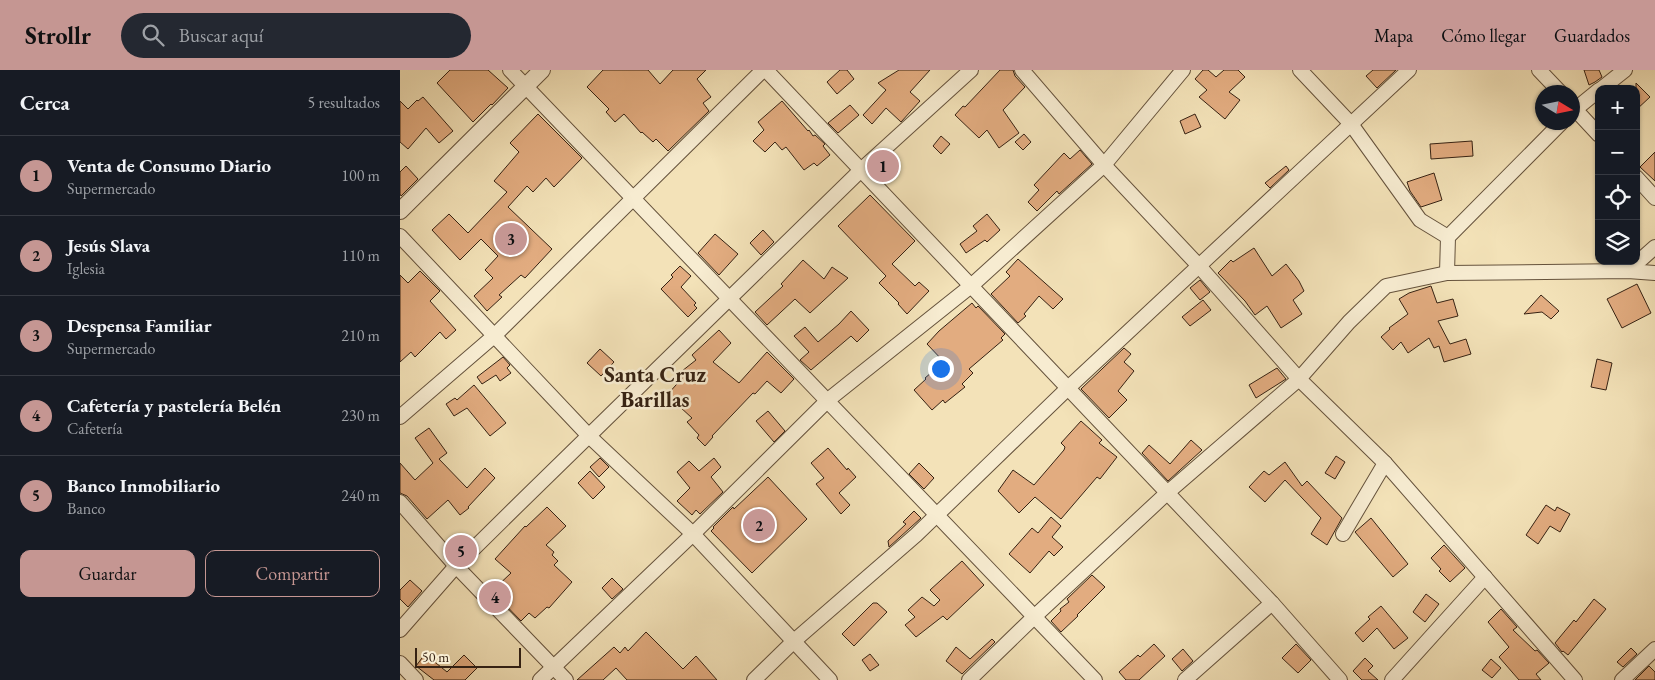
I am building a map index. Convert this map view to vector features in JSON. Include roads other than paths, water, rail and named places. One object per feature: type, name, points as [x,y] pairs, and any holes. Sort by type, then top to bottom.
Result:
[{"type":"street","points":[[510,70],[1095,680]]},
{"type":"street","points":[[400,211],[542,70]]},
{"type":"street","points":[[400,417],[494,336],[765,70],[1272,603],[1340,680]]},
{"type":"street","points":[[400,630],[456,566],[861,170],[971,70]]},
{"type":"street","points":[[1022,70],[1104,165],[1199,266],[1299,379],[1385,463],[1575,680]]},
{"type":"street","points":[[540,680],[828,400],[971,286],[1104,165],[1183,70]]},
{"type":"street","points":[[1300,70],[1351,124],[1420,220],[1448,237]]},
{"type":"street","points":[[754,680],[794,641],[916,535],[1068,388],[1410,70]]},
{"type":"street","points":[[1538,70],[1553,85]]},
{"type":"street","points":[[1606,85],[1625,70]]},
{"type":"street","points":[[1580,104],[1595,94]]},
{"type":"street","points":[[1580,116],[1595,131]]},
{"type":"street","points":[[1447,273],[1448,237],[1554,130]]},
{"type":"street","points":[[1640,181],[1655,198]]},
{"type":"street","points":[[400,236],[589,436],[692,534],[830,680]]},
{"type":"street","points":[[1628,271],[1655,247]]},
{"type":"street","points":[[969,680],[1034,616],[1167,493],[1299,379],[1349,322],[1386,286],[1447,273],[1628,271],[1655,273]]},
{"type":"street","points":[[1343,534],[1385,463]]},
{"type":"street","points":[[400,502],[456,566],[566,680]]},
{"type":"street","points":[[1392,680],[1485,578]]},
{"type":"street","points":[[1185,680],[1272,603]]},
{"type":"street","points":[[1622,680],[1655,650]]},
{"type":"street","points":[[400,663],[416,680]]},
{"type":"place","name":"Venta de Consumo Diario","points":[[883,166]]},
{"type":"place","name":"Despensa Familiar","points":[[511,239]]},
{"type":"place","name":"Jesús Slava","points":[[759,525]]},
{"type":"place","name":"Banco Inmobiliario","points":[[461,551]]},
{"type":"place","name":"Cafetería y pastelería Belén","points":[[495,597]]},
{"type":"district","name":"Santa Cruz Barillas","points":[[655,386]]}]
